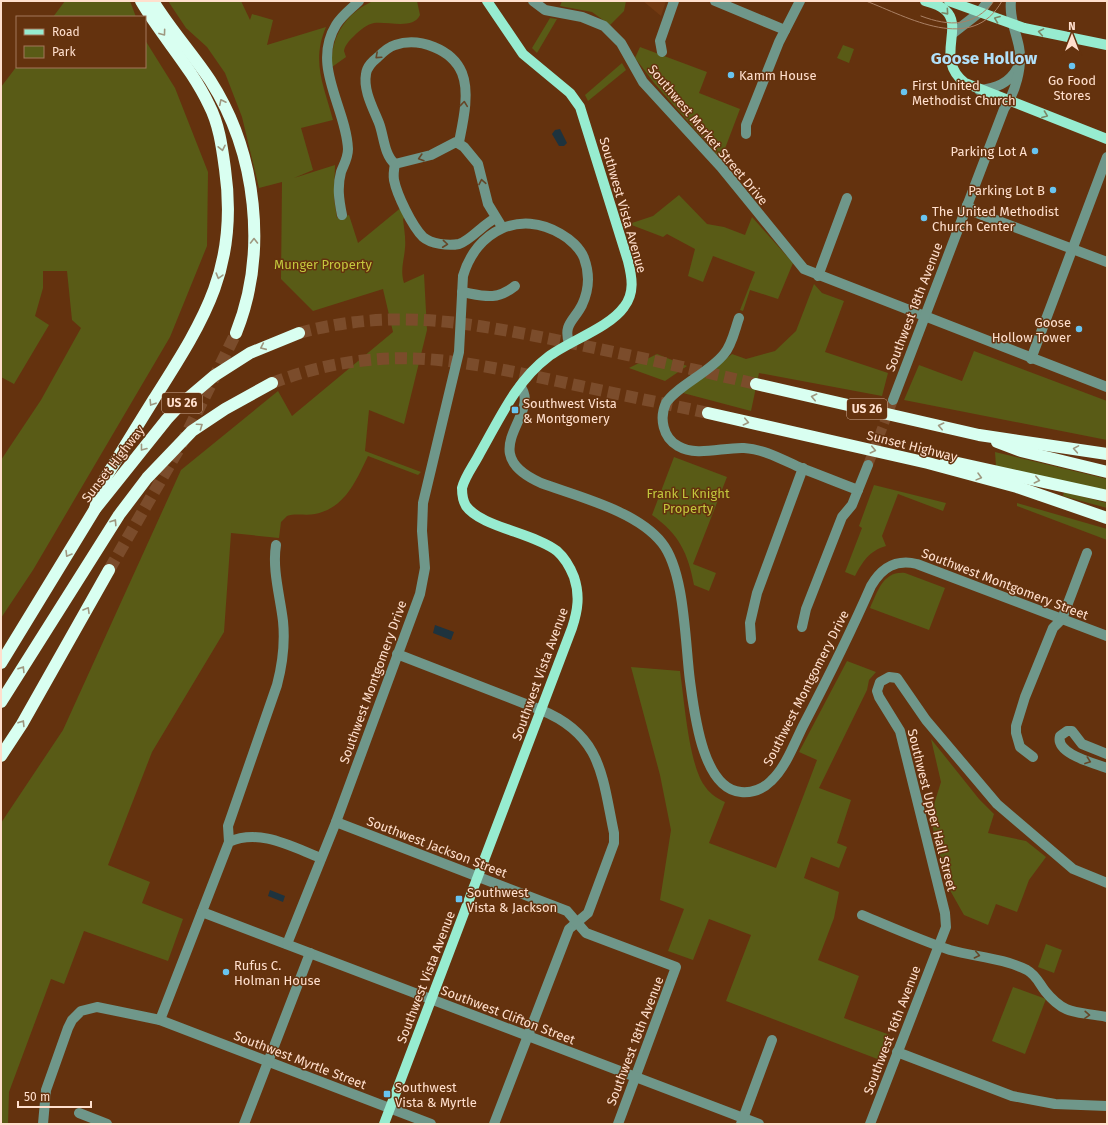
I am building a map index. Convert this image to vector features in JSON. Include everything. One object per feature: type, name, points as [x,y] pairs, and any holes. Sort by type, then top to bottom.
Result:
[{"type":"highway","points":[[95,509],[100,486],[179,361],[208,310],[222,267],[228,224],[228,199],[223,153],[218,129],[210,105],[185,63],[141,1]]},
{"type":"highway","points":[[155,3],[209,79],[222,100],[234,129],[247,168],[253,206],[253,262],[248,298],[236,333]]},
{"type":"highway","name":"Sunset Highway","points":[[1,663],[95,509],[152,435],[180,404],[214,376],[250,353],[299,333]]},
{"type":"highway","name":"US 26","points":[[1,702],[119,514],[147,478],[192,432],[225,408],[272,383]]},
{"type":"highway","name":"Sunset Highway","points":[[756,384],[979,435]]},
{"type":"highway","name":"Sunset Highway","points":[[708,413],[928,463],[1017,487],[1107,518]]},
{"type":"highway","points":[[979,435],[1107,454]]},
{"type":"highway","name":"US 26","points":[[979,435],[1021,451],[1107,472]]},
{"type":"highway","points":[[928,463],[958,463],[1107,496]]},
{"type":"highway","points":[[1,756],[22,724],[110,570]]},
{"type":"main road","name":"Southwest Vista Avenue","points":[[384,1124],[577,612],[578,595],[574,579],[567,564],[558,552],[540,541],[478,516],[466,505],[462,491],[466,479],[520,386],[532,370],[569,343],[620,313],[630,294],[632,283],[631,271],[580,107],[570,93],[523,54],[487,1]]},
{"type":"main road","points":[[925,1],[947,11],[952,20],[950,52],[952,66],[959,78],[979,90],[1107,139]]},
{"type":"main road","points":[[949,1],[1013,25],[1034,31],[1107,46]]},
{"type":"main road","points":[[960,5],[974,1]]},
{"type":"street","points":[[342,214],[338,197],[341,173],[347,159],[348,149],[341,113],[328,77],[327,59],[329,41],[336,25],[346,12],[359,1]]},
{"type":"street","name":"Southwest Market Street Drive","points":[[533,1],[546,10],[582,17],[604,26],[621,43],[643,82],[720,167],[804,269],[818,276],[1107,388]]},
{"type":"street","points":[[662,52],[660,41],[674,1]]},
{"type":"street","points":[[715,1],[785,30]]},
{"type":"street","points":[[746,134],[746,125],[785,30],[800,1]]},
{"type":"street","points":[[952,34],[980,12],[988,1]]},
{"type":"street","name":"Southwest 18th Avenue","points":[[892,400],[1004,109],[1017,82],[1020,54],[1010,10],[1011,1]]},
{"type":"street","points":[[459,142],[465,92],[462,74],[458,67],[443,52],[434,47],[416,43],[396,44],[384,51],[372,62],[367,70],[366,78],[369,97],[381,129],[388,156],[395,164],[394,180],[400,197],[420,233],[429,240],[450,245],[463,242],[484,224],[496,218]]},
{"type":"street","points":[[979,90],[1000,85],[1009,79],[1018,67]]},
{"type":"street","points":[[395,164],[431,155],[453,143],[459,142]]},
{"type":"street","points":[[459,142],[478,164],[486,199],[502,227]]},
{"type":"street","points":[[1031,359],[1107,157]]},
{"type":"street","points":[[818,276],[847,198]]},
{"type":"street","points":[[967,205],[977,213],[1107,262]]},
{"type":"street","name":"Southwest Montgomery Drive","points":[[287,944],[336,822],[420,594],[425,568],[422,531],[423,503],[459,352],[463,276],[467,263],[473,252],[485,238],[502,227],[515,224],[530,224],[551,228],[576,245],[584,256],[588,274],[588,284],[581,306],[569,324],[566,334],[569,343]]},
{"type":"street","points":[[462,292],[490,297],[504,295],[515,286]]},
{"type":"street","points":[[739,318],[728,348],[722,357],[667,402],[663,418],[664,430],[676,445],[688,450],[738,448],[754,449],[858,490]]},
{"type":"street","name":"Southwest Montgomery Drive","points":[[520,386],[524,392],[525,402],[509,445],[511,456],[518,469],[530,478],[541,483],[630,517],[650,530],[670,555],[679,583],[691,683],[700,738],[705,754],[718,778],[731,790],[746,792],[756,791],[765,786],[776,776],[832,671],[871,586],[879,574],[893,564]]},
{"type":"street","points":[[802,628],[806,609],[842,517],[852,505],[868,465]]},
{"type":"street","points":[[751,639],[750,623],[757,594],[803,468]]},
{"type":"street","points":[[43,1124],[46,1090],[68,1028],[75,1015],[88,1008],[97,1007],[160,1020],[229,842],[228,826],[277,685],[281,667],[283,623],[275,564],[276,545]]},
{"type":"street","points":[[1033,756],[1020,747],[1016,729],[1025,698],[1053,628],[1062,619],[1087,553]]},
{"type":"street","name":"Southwest Montgomery Street","points":[[893,564],[904,562],[917,564],[1107,636]]},
{"type":"street","points":[[397,654],[541,710],[558,717],[573,726],[592,750],[600,770],[614,833],[614,843],[588,913],[569,929],[494,1124]]},
{"type":"street","name":"Southwest Upper Hall Street","points":[[940,945],[946,927],[945,913],[900,731],[879,697],[878,686],[884,679],[892,677],[900,681],[926,720],[992,798],[1077,871],[1107,883]]},
{"type":"street","points":[[1107,754],[1082,744],[1072,731],[1067,731],[1060,736],[1059,740],[1061,745],[1070,753],[1107,768]]},
{"type":"street","name":"Southwest Jackson Street","points":[[336,822],[567,911],[586,933],[676,968]]},
{"type":"street","points":[[229,842],[244,837],[258,836],[321,858]]},
{"type":"street","name":"Southwest Clifton Street","points":[[202,912],[635,1077],[742,1121],[759,1124]]},
{"type":"street","points":[[862,915],[950,950],[1000,960],[1027,970],[1036,978],[1052,1000],[1064,1008],[1077,1014],[1107,1017]]},
{"type":"street","name":"Southwest 16th Avenue","points":[[870,1124],[940,945]]},
{"type":"street","points":[[244,1124],[310,953]]},
{"type":"street","name":"Southwest 18th Avenue","points":[[618,1124],[676,968]]},
{"type":"street","name":"Southwest Myrtle Street","points":[[160,1020],[431,1124]]},
{"type":"street","points":[[742,1121],[772,1040]]},
{"type":"street","points":[[897,1052],[1012,1096],[1055,1104],[1107,1106]]},
{"type":"street","points":[[79,1113],[107,1124]]},
{"type":"shaded area","points":[[643,1],[666,1],[661,16]]},
{"type":"green space","points":[[65,1],[130,1],[136,16],[54,16]]},
{"type":"green space","name":"Munger Property","points":[[168,1],[241,1],[250,20],[252,14],[273,20],[267,45],[326,27],[322,40],[319,63],[320,74],[333,120],[301,128],[313,170],[294,178],[335,165],[334,199],[337,218],[349,215],[358,243],[403,206],[407,215],[403,219],[405,245],[402,270],[403,278],[404,283],[424,274],[427,330],[404,424],[369,410],[365,451],[421,472],[418,475],[368,456],[354,484],[342,500],[325,511],[315,514],[287,516],[281,522],[279,538],[231,533],[224,632],[152,752],[108,865],[150,882],[142,903],[183,919],[168,961],[84,931],[64,984],[51,979],[9,1092],[8,1124],[1,1124],[1,823],[63,730],[181,470],[278,391],[292,416],[393,332],[383,289],[313,311],[281,279],[282,182],[259,188],[242,117],[225,73],[207,47],[186,28]]},
{"type":"green space","points":[[373,1],[417,1],[420,15],[417,20],[406,24],[374,23],[366,26],[346,45],[344,51],[346,57],[332,67],[334,46],[342,27],[355,12]]},
{"type":"green space","points":[[562,1],[626,1],[624,11],[610,25],[592,12],[560,6]]},
{"type":"green space","points":[[550,18],[557,19],[537,53],[532,48]]},
{"type":"green space","points":[[146,42],[175,88],[208,172],[207,246],[170,337],[33,570],[1,618],[1,460],[41,400],[81,328],[72,320],[67,271],[43,271],[43,288],[35,316],[49,325],[14,384],[1,377],[1,87],[16,67],[146,68]]},
{"type":"green space","points":[[843,45],[854,49],[849,63],[837,58]]},
{"type":"green space","points":[[640,47],[707,72],[699,93],[740,109],[721,159],[655,84],[635,58]]},
{"type":"green space","points":[[622,63],[626,70],[588,101],[585,95]]},
{"type":"green space","points":[[679,195],[707,224],[724,227],[745,235],[752,217],[793,263],[778,299],[750,290],[743,311],[740,310],[755,272],[713,256],[703,282],[688,276],[695,249],[667,234],[663,237],[629,224],[653,216]]},
{"type":"green space","points":[[814,284],[822,293],[844,301],[825,352],[888,373],[882,396],[759,373],[751,411],[683,393],[732,354],[746,359],[775,351],[796,331]]},
{"type":"green space","points":[[974,351],[1107,401],[1107,440],[904,400],[919,365],[962,381]]},
{"type":"green space","points":[[657,354],[687,366],[665,381],[629,368]]},
{"type":"green space","points":[[995,452],[1107,479],[1107,491],[996,466]]},
{"type":"green space","name":"Frank L Knight Property","points":[[674,457],[727,477],[693,564],[716,573],[709,591],[694,585],[689,563],[681,545],[669,529],[652,515]]},
{"type":"green space","points":[[874,485],[946,503],[943,511],[898,494],[882,536],[886,546],[880,548],[867,557],[855,576],[845,572],[862,528],[859,526]]},
{"type":"green space","points":[[1064,492],[1107,503],[1107,508],[1063,496]]},
{"type":"green space","points":[[1017,503],[1107,529],[1107,540],[1017,506]]},
{"type":"green space","points":[[905,573],[945,588],[929,630],[870,608],[882,583],[886,579],[891,575]]},
{"type":"green space","points":[[847,661],[876,672],[869,680],[867,690],[819,788],[851,800],[837,843],[847,847],[839,868],[811,857],[804,878],[839,892],[834,918],[818,960],[859,976],[844,1018],[890,1035],[880,1060],[726,1001],[751,935],[709,919],[693,960],[668,951],[684,909],[660,900],[671,830],[660,775],[631,667],[680,671],[688,731],[694,762],[704,785],[716,797],[725,802],[709,843],[776,868],[817,760],[799,752]]},
{"type":"green space","points":[[931,739],[979,799],[994,814],[988,833],[1026,841],[1046,857],[1029,880],[1017,912],[996,904],[988,925],[964,915],[947,885],[930,817],[941,782]]},
{"type":"green space","points":[[1046,944],[1062,950],[1054,973],[1038,967]]},
{"type":"green space","points":[[1013,987],[1046,999],[1025,1054],[992,1041]]},
{"type":"water","points":[[560,129],[567,143],[564,146],[559,146],[552,134],[555,130]]},
{"type":"water","points":[[435,625],[454,632],[451,640],[433,633]]},
{"type":"water","points":[[270,890],[285,896],[283,902],[268,896]]},
{"type":"tunnel","points":[[299,333],[334,325],[401,319],[465,324],[566,342],[756,384]]},
{"type":"tunnel","points":[[109,570],[180,447],[236,333]]},
{"type":"tunnel","points":[[272,383],[332,365],[368,360],[416,358],[487,367],[708,413]]},
{"type":"tunnel","points":[[868,465],[893,400]]},
{"type":"tram line","points":[[866,1],[920,22],[938,27],[957,29],[974,26],[989,17],[1002,1]]},
{"type":"tram line","points":[[921,16],[942,22],[961,22],[978,16],[994,1]]},
{"type":"place","name":"Go Food Stores","points":[[1072,66]]},
{"type":"place","name":"Kamm House","points":[[731,75]]},
{"type":"place","name":"First United Methodist Church","points":[[904,92]]},
{"type":"place","name":"Parking Lot A","points":[[1035,151]]},
{"type":"place","name":"Parking Lot B","points":[[1053,190]]},
{"type":"place","name":"The United Methodist Church Center","points":[[924,218]]},
{"type":"place","name":"Goose Hollow Tower","points":[[1079,329]]},
{"type":"place","name":"Southwest Vista & Montgomery","points":[[515,410]]},
{"type":"place","name":"Southwest Vista & Jackson","points":[[459,899]]},
{"type":"place","name":"Rufus C. Holman House","points":[[226,972]]},
{"type":"place","name":"Southwest Vista & Myrtle","points":[[387,1094]]},
{"type":"district","name":"Goose Hollow","points":[[984,58]]}]
